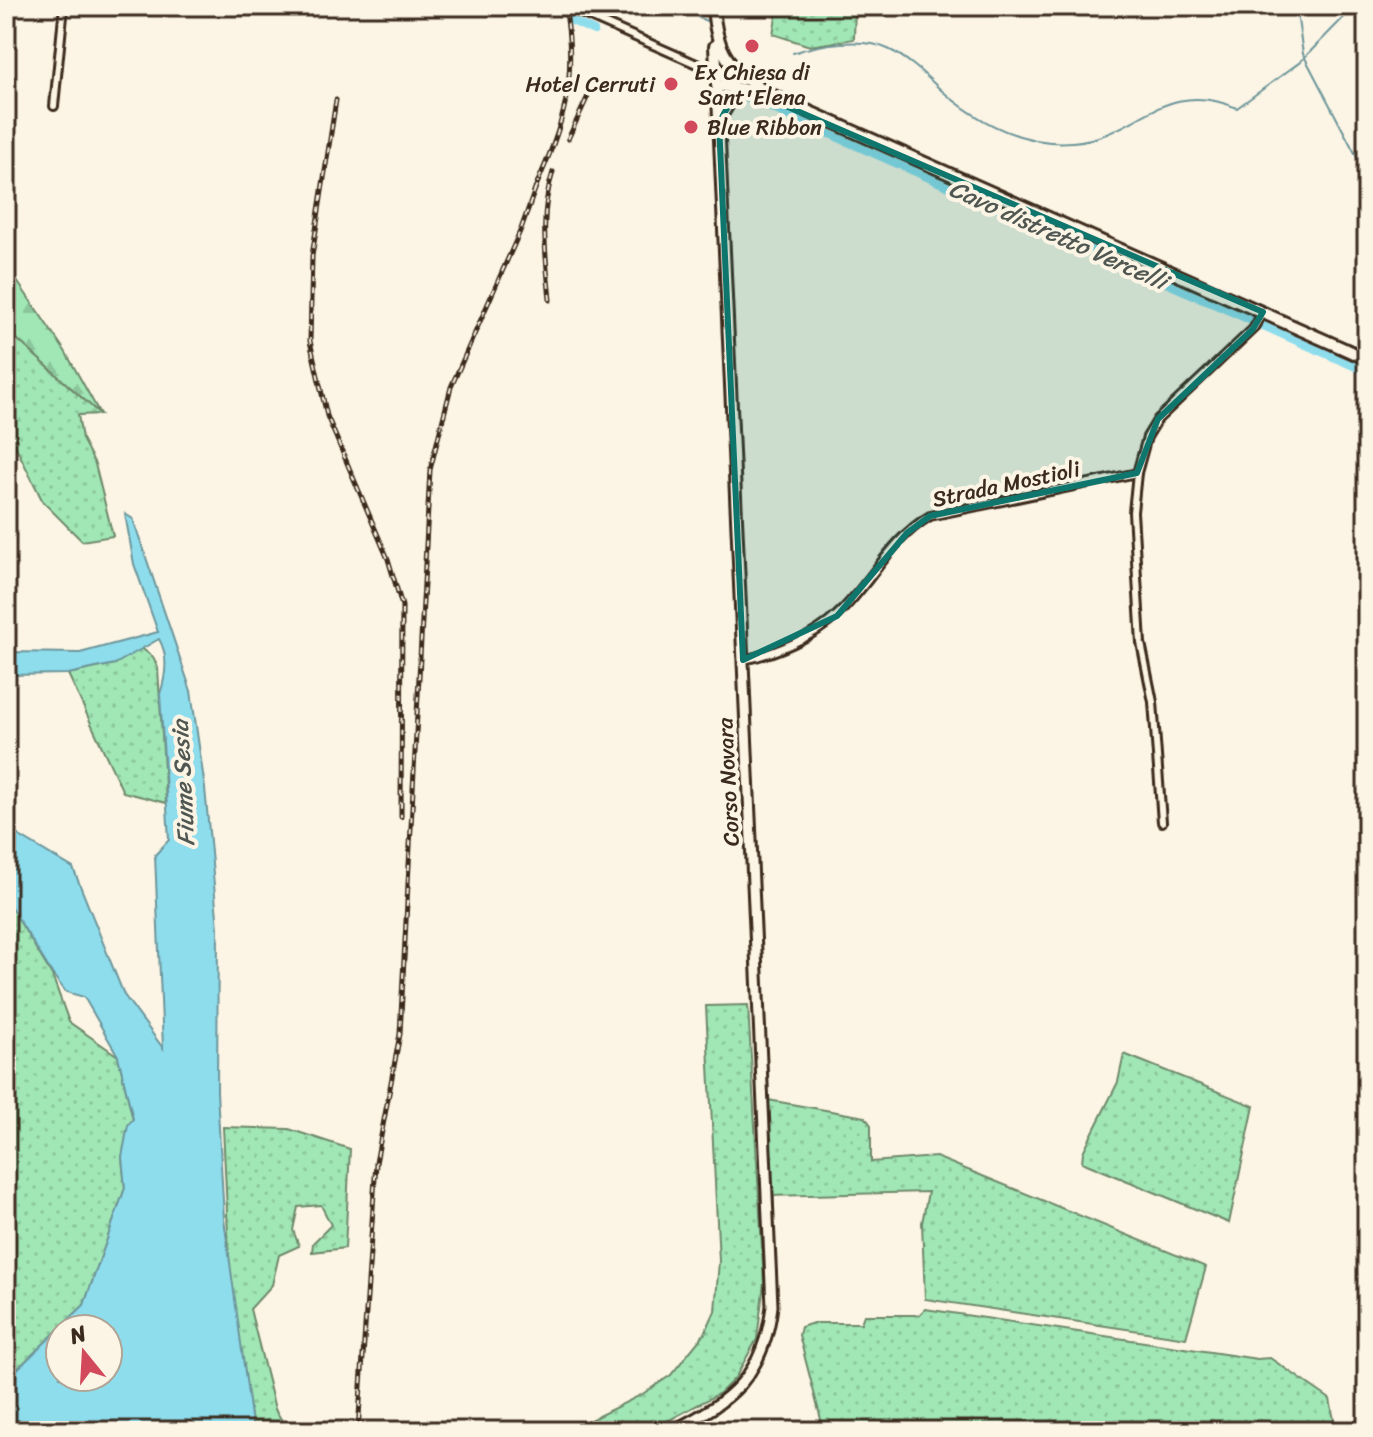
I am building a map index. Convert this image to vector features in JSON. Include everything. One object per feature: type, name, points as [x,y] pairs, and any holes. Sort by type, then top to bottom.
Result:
[{"type":"main road","name":"Corso Novara","points":[[672,1431],[731,1396],[752,1372],[764,1350],[772,1306],[713,6]]},
{"type":"main road","points":[[715,32],[723,54],[745,79],[767,93],[1367,359]]},
{"type":"main road","points":[[717,79],[745,79]]},
{"type":"main road","points":[[717,79],[767,93]]},
{"type":"main road","points":[[719,123],[733,97],[751,91]]},
{"type":"street","points":[[54,106],[64,6]]},
{"type":"street","points":[[565,6],[717,79]]},
{"type":"street","points":[[1162,822],[1153,702],[1141,643],[1133,512],[1137,473],[1147,437],[1158,419],[1253,329],[1262,315]]},
{"type":"street","name":"Strada Mostioli","points":[[743,660],[804,637],[837,616],[907,533],[930,516],[1137,473]]},
{"type":"highlighted area","points":[[751,91],[1263,312],[1253,329],[1158,419],[1137,473],[930,516],[907,533],[837,616],[743,660],[719,123],[733,97]]},
{"type":"green space","points":[[778,6],[855,6],[854,39],[810,46],[773,34]]},
{"type":"green space","points":[[6,265],[65,351],[100,414],[6,329]]},
{"type":"green space","points":[[6,329],[100,414],[78,415],[82,439],[95,464],[113,536],[82,541],[43,502],[6,427]]},
{"type":"green space","points":[[140,647],[153,657],[158,668],[166,803],[123,792],[68,674],[115,664]]},
{"type":"green space","points":[[6,899],[52,975],[69,1022],[118,1056],[133,1120],[122,1157],[125,1188],[84,1305],[76,1313],[44,1313],[44,1343],[6,1380]]},
{"type":"green space","points":[[748,1005],[764,1283],[757,1339],[735,1378],[720,1393],[649,1431],[568,1431],[641,1395],[671,1375],[705,1333],[715,1311],[719,1261],[706,1006]]},
{"type":"green space","points":[[1124,1054],[1254,1106],[1229,1223],[1082,1162],[1083,1152],[1118,1082]]},
{"type":"green space","points":[[768,1100],[865,1117],[871,1125],[871,1162],[936,1157],[1206,1267],[1186,1338],[925,1299],[922,1223],[928,1192],[770,1196]]},
{"type":"green space","points":[[223,1127],[289,1129],[350,1149],[345,1248],[312,1252],[313,1243],[331,1225],[321,1205],[298,1207],[293,1230],[299,1246],[279,1255],[272,1285],[250,1309],[275,1409],[288,1431],[253,1431],[230,1276]]},
{"type":"green space","points":[[925,1309],[1257,1359],[1270,1358],[1330,1399],[1336,1431],[824,1431],[799,1335],[801,1327],[813,1323],[861,1323],[864,1315],[919,1315]]},
{"type":"water","name":"Fiume Sesia","points":[[125,514],[133,519],[191,691],[205,788],[218,928],[217,1091],[224,1219],[253,1431],[6,1431],[6,1380],[44,1343],[44,1393],[124,1393],[124,1313],[76,1313],[84,1305],[125,1188],[122,1157],[128,1125],[133,1119],[118,1056],[84,997],[66,992],[6,899],[6,828],[73,868],[124,995],[163,1048],[155,855],[169,840],[160,694],[165,659],[159,639],[115,664],[68,674],[6,675],[6,652],[80,653],[158,632],[134,564]]},
{"type":"waterway","points":[[692,6],[699,18],[707,21]]},
{"type":"waterway","points":[[1296,6],[1303,54],[1367,176]]},
{"type":"waterway","points":[[793,53],[840,43],[878,45],[916,67],[955,102],[985,122],[1035,140],[1072,142],[1095,138],[1169,104],[1189,99],[1211,100],[1237,108],[1300,62],[1355,6]]},
{"type":"waterway","name":"Cavo distretto Vercelli","points":[[570,20],[594,31]]},
{"type":"waterway","name":"Cavo distretto Vercelli","points":[[748,98],[1367,372]]},
{"type":"railway","points":[[534,191],[566,101],[570,57],[565,6]]},
{"type":"railway","points":[[568,139],[588,96]]},
{"type":"railway","points":[[336,100],[312,256],[310,341],[327,416],[388,559],[402,606],[401,817]]},
{"type":"railway","points":[[550,300],[545,220],[553,172]]},
{"type":"railway","points":[[358,1431],[376,1163],[400,1034],[430,470],[451,387],[521,229],[538,181]]},
{"type":"place","name":"Ex Chiesa di Sant'Elena","points":[[752,46]]},
{"type":"place","name":"Hotel Cerruti","points":[[671,84]]},
{"type":"place","name":"Blue Ribbon","points":[[691,127]]}]
